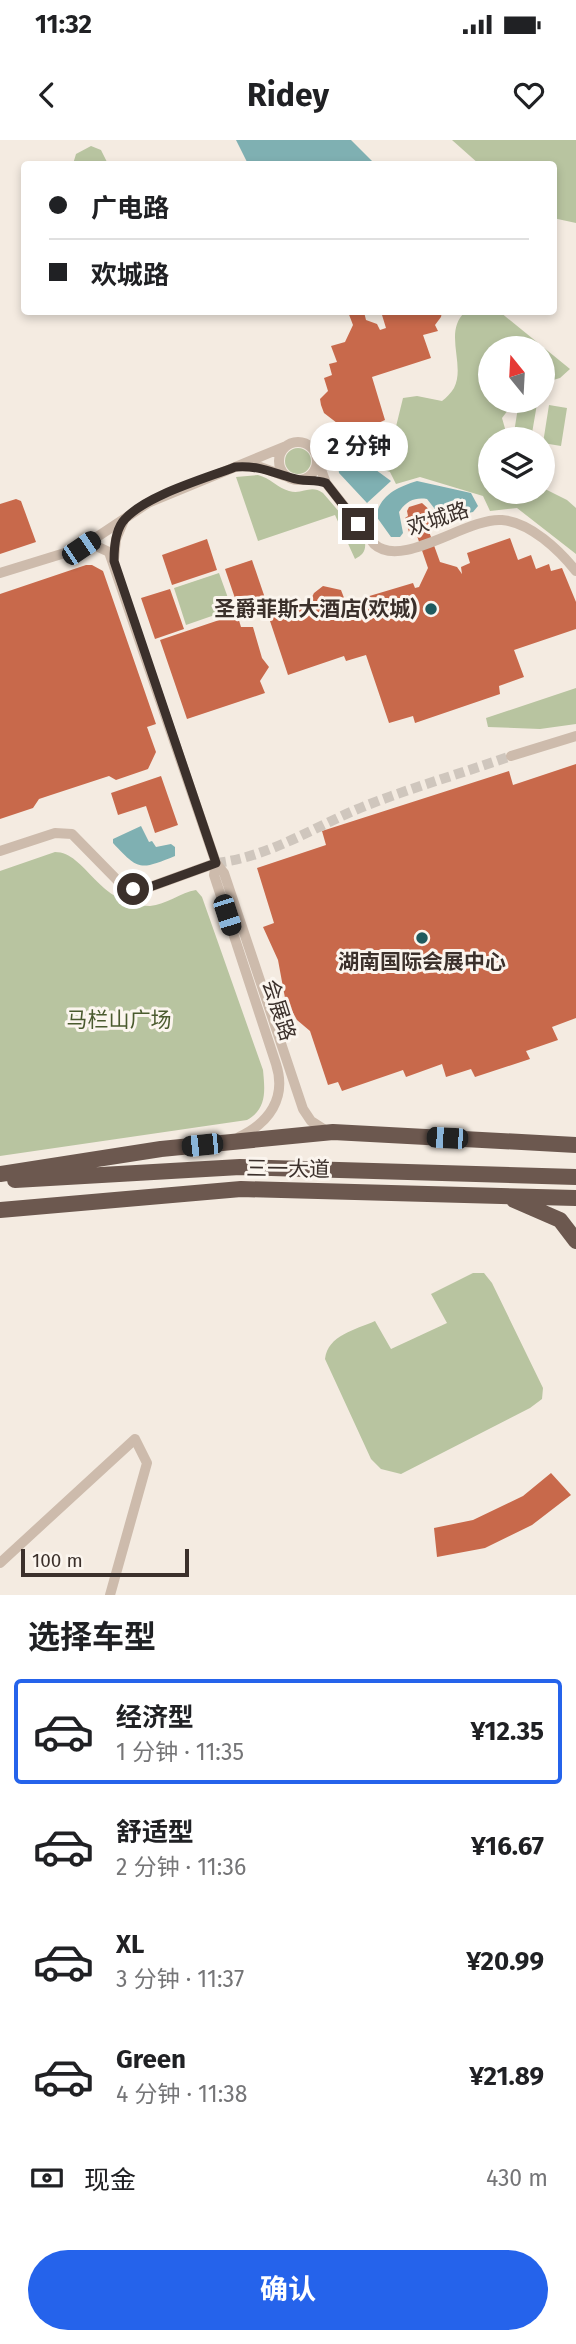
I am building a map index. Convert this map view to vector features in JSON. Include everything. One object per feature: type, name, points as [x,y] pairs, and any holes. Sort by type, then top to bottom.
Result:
[{"type":"highway","points":[[0,1174],[106,1157],[333,1132],[576,1145]]},
{"type":"highway","name":"三一大道","points":[[0,1182],[240,1167],[576,1177]]},
{"type":"highway","name":"三一大道","points":[[0,1210],[241,1189],[576,1198]]},
{"type":"highway","points":[[505,1196],[560,1220],[576,1241]]},
{"type":"street","points":[[81,548],[160,497],[286,446],[304,443],[313,449],[317,459],[314,470],[296,479]]},
{"type":"street","points":[[286,446],[280,455],[280,466],[296,479]]},
{"type":"street","name":"欢城路","points":[[317,459],[326,483],[374,544],[384,550],[399,552],[485,523],[504,520],[523,527],[545,541],[576,571]]},
{"type":"street","points":[[235,467],[260,467],[296,479],[326,483]]},
{"type":"street","points":[[114,561],[116,539],[124,519]]},
{"type":"street","points":[[0,573],[81,548],[102,547],[114,561]]},
{"type":"street","name":"会展路","points":[[114,561],[216,863],[225,873],[303,1109],[315,1125],[333,1132]]},
{"type":"street","points":[[512,756],[576,736]]},
{"type":"street","points":[[0,851],[55,834],[72,834],[122,886],[139,890],[216,863]]},
{"type":"street","name":"会展路","points":[[216,863],[214,875],[276,1064],[280,1089],[275,1107],[261,1124],[245,1135],[222,1143]]},
{"type":"street","points":[[0,1563],[135,1439],[147,1463],[110,1595]]},
{"type":"green space","points":[[452,140],[576,140],[576,223],[557,219],[557,161],[476,161]]},
{"type":"green space","points":[[91,146],[101,150],[106,161],[74,161],[76,154]]},
{"type":"green space","points":[[463,315],[504,315],[529,336],[478,336],[478,413],[506,413],[502,418],[505,427],[478,427],[478,494],[420,477],[396,484],[390,472],[368,465],[357,454],[384,455],[391,447],[403,398],[417,396],[442,401],[451,392],[458,369],[456,329]]},
{"type":"green space","points":[[555,357],[570,369],[555,379]]},
{"type":"green space","points":[[555,406],[567,408],[561,446],[555,445],[555,427],[546,427],[548,413],[555,413]]},
{"type":"green space","points":[[517,413],[535,413],[533,427],[515,427]]},
{"type":"green space","points":[[298,448],[307,452],[311,461],[307,470],[298,474],[289,470],[285,461],[289,452]]},
{"type":"green space","points":[[258,475],[289,491],[314,489],[323,493],[365,542],[360,556],[355,559],[335,515],[258,541],[236,477]]},
{"type":"green space","points":[[555,494],[567,500],[576,508],[576,554],[517,508],[490,511],[487,504],[555,504]]},
{"type":"green space","points":[[219,573],[232,609],[186,625],[174,588]]},
{"type":"green space","points":[[576,688],[576,724],[540,729],[488,727],[486,718]]},
{"type":"green space","name":"马栏山广场","points":[[55,852],[76,860],[105,889],[132,904],[156,905],[196,890],[202,897],[263,1070],[263,1099],[254,1116],[247,1120],[0,1156],[0,871]]},
{"type":"green space","points":[[473,1273],[484,1273],[492,1283],[543,1388],[542,1399],[530,1408],[401,1474],[381,1469],[371,1459],[325,1359],[327,1351],[331,1344],[344,1334],[375,1321],[391,1349],[447,1323],[431,1294]]},
{"type":"water","points":[[236,140],[351,140],[372,161],[246,161]]},
{"type":"water","points":[[352,459],[376,470],[391,481],[367,503],[339,473],[338,465]]},
{"type":"water","points":[[417,481],[471,493],[478,506],[473,512],[442,518],[427,499],[415,499],[399,512],[403,533],[400,537],[391,537],[376,516],[378,508],[391,492]]},
{"type":"water","points":[[141,826],[149,842],[152,841],[156,847],[171,844],[175,847],[175,856],[154,864],[141,865],[129,859],[113,843],[113,839]]},
{"type":"building","points":[[349,315],[365,315],[366,320],[377,324],[380,330],[386,328],[382,315],[441,315],[435,325],[438,331],[423,335],[431,358],[372,377],[385,420],[376,424],[378,430],[366,443],[350,435],[342,437],[337,423],[324,413],[320,399],[328,391],[324,378],[332,375],[329,364],[337,362],[331,346],[345,342],[353,325]]},
{"type":"building","points":[[16,499],[21,501],[36,542],[0,554],[0,504]]},
{"type":"building","name":"圣爵菲斯大酒店(欢城)","points":[[422,503],[433,513],[434,519],[427,526],[440,562],[457,567],[462,574],[461,567],[470,563],[467,553],[510,538],[518,560],[531,555],[536,569],[549,564],[551,571],[562,568],[576,602],[576,629],[514,650],[524,677],[499,686],[500,694],[415,723],[413,716],[389,723],[366,655],[346,661],[344,656],[288,675],[268,615],[310,601],[314,593],[323,586],[341,590],[346,603],[413,583],[415,588],[419,587],[428,568],[415,530],[409,532],[405,518],[408,516],[409,507]]},
{"type":"building","points":[[207,539],[217,570],[172,585],[162,555]]},
{"type":"building","points":[[252,560],[265,598],[238,607],[225,569]]},
{"type":"building","points":[[86,565],[103,571],[156,724],[147,727],[156,752],[148,769],[116,780],[109,776],[39,799],[33,808],[0,819],[0,594]]},
{"type":"building","points":[[170,589],[184,629],[155,639],[141,598]]},
{"type":"building","points":[[237,614],[241,627],[253,627],[262,658],[269,667],[260,681],[265,693],[187,719],[160,640]]},
{"type":"building","name":"湖南国际会展中心","points":[[576,764],[576,1018],[552,1027],[558,1040],[526,1051],[530,1059],[475,1077],[471,1069],[446,1077],[442,1064],[406,1077],[403,1070],[342,1091],[338,1082],[328,1085],[310,1031],[297,1020],[285,998],[278,960],[263,927],[274,923],[257,868],[326,845],[322,831],[509,771],[513,785]]},
{"type":"building","points":[[161,776],[178,825],[155,833],[146,806],[118,815],[111,793]]},
{"type":"building","points":[[551,1473],[571,1495],[532,1525],[485,1548],[437,1557],[434,1528],[473,1520],[523,1496]]},
{"type":"tunnel","points":[[216,863],[236,860],[274,848],[365,806],[511,756]]},
{"type":"place","name":"圣爵菲斯大酒店(欢城)","points":[[431,609]]},
{"type":"place","name":"湖南国际会展中心","points":[[422,938]]},
{"type":"route","points":[[133,889],[147,888],[216,863],[114,561],[116,539],[124,519],[160,497],[235,467],[247,466],[260,467],[291,478],[326,483],[358,524]]}]
